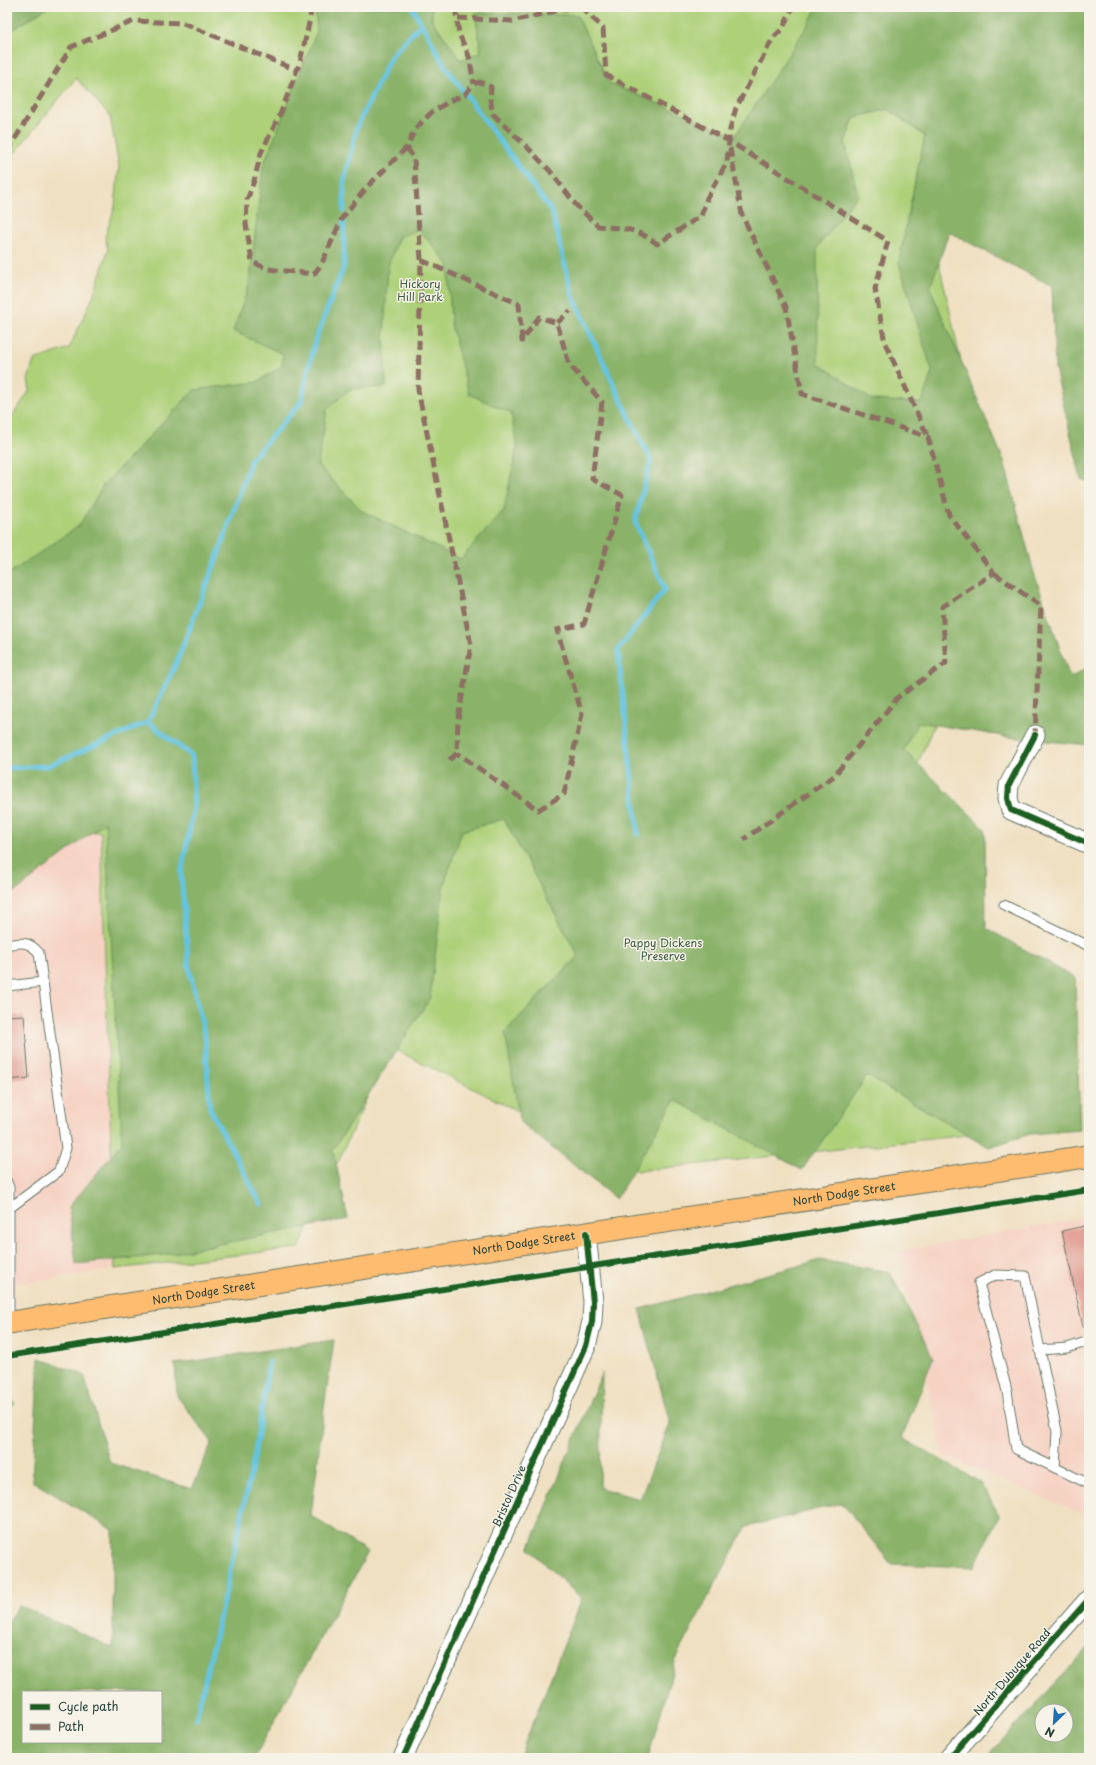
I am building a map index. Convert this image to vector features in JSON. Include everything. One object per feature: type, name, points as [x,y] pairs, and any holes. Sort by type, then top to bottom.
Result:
[{"type":"main road","name":"North Dodge Street","points":[[8,1323],[1089,1156]]},
{"type":"street","points":[[1035,735],[1009,785],[1008,798],[1011,810],[1089,844]]},
{"type":"street","name":"Bristol Drive","points":[[403,1758],[586,1346],[592,1322],[593,1302],[586,1233]]},
{"type":"street","name":"North Dubuque Road","points":[[949,1758],[1089,1599]]},
{"type":"lane","points":[[1004,905],[1089,946]]},
{"type":"lane","points":[[7,945],[21,942],[32,945],[39,954],[66,1148],[59,1171],[8,1210]]},
{"type":"lane","points":[[7,986],[43,982]]},
{"type":"lane","points":[[7,1182],[9,1188],[8,1323]]},
{"type":"lane","points":[[1055,1468],[1057,1431],[1025,1276],[995,1275],[978,1283],[1007,1391],[1016,1449],[1055,1468],[1089,1484]]},
{"type":"lane","points":[[1040,1350],[1067,1348],[1089,1341]]},
{"type":"shaded area","points":[[7,830],[101,832],[115,1269],[7,1286]]},
{"type":"shaded area","points":[[1089,1217],[1089,1516],[943,1455],[898,1251]]},
{"type":"green space","points":[[7,7],[48,7],[14,29],[7,31]]},
{"type":"green space","points":[[48,7],[858,7],[794,149],[852,175],[845,142],[854,118],[888,109],[925,136],[911,201],[927,209],[1019,622],[944,701],[864,892],[1059,1125],[637,1171],[390,1047],[299,1248],[115,1269],[101,832],[7,830],[7,424],[30,390],[28,380],[34,360],[69,348],[93,297],[108,250],[105,237],[115,206],[119,166],[110,116],[76,78],[13,155],[7,152],[7,31],[14,29]]},
{"type":"green space","name":"Pappy Dickens Preserve","points":[[315,7],[432,7],[432,20],[461,60],[481,52],[475,13],[577,15],[609,83],[735,136],[808,25],[817,7],[1089,7],[1089,482],[1081,479],[1055,368],[1052,286],[949,232],[930,288],[1004,461],[1034,573],[1070,678],[1089,666],[1089,745],[1015,738],[918,722],[904,750],[985,829],[986,928],[1075,978],[1080,1130],[1030,1134],[989,1147],[867,1076],[802,1170],[675,1100],[616,1199],[520,1122],[505,1032],[578,956],[504,819],[462,831],[443,888],[430,998],[333,1150],[348,1219],[163,1255],[76,1264],[69,1207],[122,1143],[105,822],[7,898],[7,575],[79,526],[104,484],[194,390],[257,382],[282,366],[283,354],[233,331],[249,286],[263,166],[317,31]],"holes":[[[888,109],[925,136],[899,263],[932,371],[922,403],[872,400],[818,363],[817,248],[858,195],[845,142],[854,118]],[[419,229],[448,264],[451,324],[469,394],[511,413],[517,447],[504,510],[461,559],[362,511],[318,465],[327,409],[350,389],[386,387],[384,334],[388,266],[399,237]]]},
{"type":"green space","points":[[820,1260],[890,1272],[933,1358],[902,1438],[980,1482],[999,1515],[974,1567],[891,1564],[842,1503],[746,1527],[677,1655],[648,1758],[519,1758],[582,1599],[529,1549],[602,1372],[600,1488],[640,1499],[670,1424],[640,1309]]},
{"type":"green space","points":[[334,1340],[311,1516],[368,1552],[254,1758],[7,1758],[7,1623],[19,1605],[113,1648],[113,1530],[32,1481],[39,1358],[84,1375],[110,1463],[192,1489],[212,1442],[177,1396],[175,1364]]},
{"type":"green space","points":[[7,1392],[15,1404],[7,1412]]},
{"type":"green space","points":[[1089,1647],[1089,1758],[986,1758],[1034,1706],[1034,1743],[1074,1743],[1074,1703],[1037,1703]]},
{"type":"building","points":[[24,1015],[29,1078],[7,1080],[7,1016]]},
{"type":"building","points":[[1089,1225],[1089,1327],[1083,1327],[1062,1231]]},
{"type":"waterway","points":[[412,7],[445,66],[552,212],[572,294],[619,396],[651,460],[635,522],[665,589],[618,650],[638,834]]},
{"type":"waterway","points":[[344,211],[344,182],[357,127],[391,56],[421,24]]},
{"type":"waterway","points":[[7,768],[48,766],[148,722],[175,666],[220,550],[251,460],[301,402],[315,341],[344,266],[344,222]]},
{"type":"waterway","points":[[148,722],[192,756],[194,807],[181,874],[189,968],[205,1037],[210,1109],[261,1204]]},
{"type":"waterway","points":[[196,1719],[254,1458],[269,1362]]},
{"type":"marked path","points":[[311,7],[310,19],[300,62],[281,112],[261,153],[254,181],[247,200],[246,224],[252,262],[268,269],[314,274],[322,263],[342,218],[367,187],[407,147],[415,129],[432,112],[465,94],[474,84],[480,82],[491,87],[490,99],[493,114],[550,171],[576,205],[598,226],[636,232],[642,234],[657,244],[701,216],[707,198],[727,162],[730,129],[736,108],[773,38],[783,28],[793,7]]},
{"type":"marked path","points":[[455,7],[459,34],[469,56],[474,84]]},
{"type":"marked path","points":[[458,18],[512,21],[573,7]]},
{"type":"marked path","points":[[581,7],[603,28],[606,75],[729,141],[888,241],[875,289],[885,343],[928,437]]},
{"type":"marked path","points":[[7,152],[71,47],[134,21],[183,23],[296,70]]},
{"type":"marked path","points":[[407,147],[414,159],[421,260],[418,390],[471,645],[458,719],[457,753],[448,761]]},
{"type":"marked path","points":[[730,148],[742,215],[786,307],[802,394],[928,437],[949,515],[994,573],[942,607],[946,663],[898,697],[834,776],[744,839]]},
{"type":"marked path","points":[[421,260],[519,304],[522,341],[539,317],[557,323],[569,364],[602,402],[592,479],[622,495],[584,624],[557,630],[582,714],[564,794],[538,810],[457,753]]},
{"type":"marked path","points":[[557,323],[570,311]]},
{"type":"marked path","points":[[994,573],[1041,606],[1035,735]]},
{"type":"cycle path","points":[[1035,735],[1009,785],[1008,798],[1011,810],[1089,844]]},
{"type":"cycle path","points":[[7,1356],[1089,1190]]},
{"type":"cycle path","points":[[403,1758],[586,1346],[592,1322],[593,1302],[586,1233]]},
{"type":"cycle path","points":[[949,1758],[1089,1599]]},
{"type":"park label","name":"Hickory Hill Park","points":[[420,290]]}]
